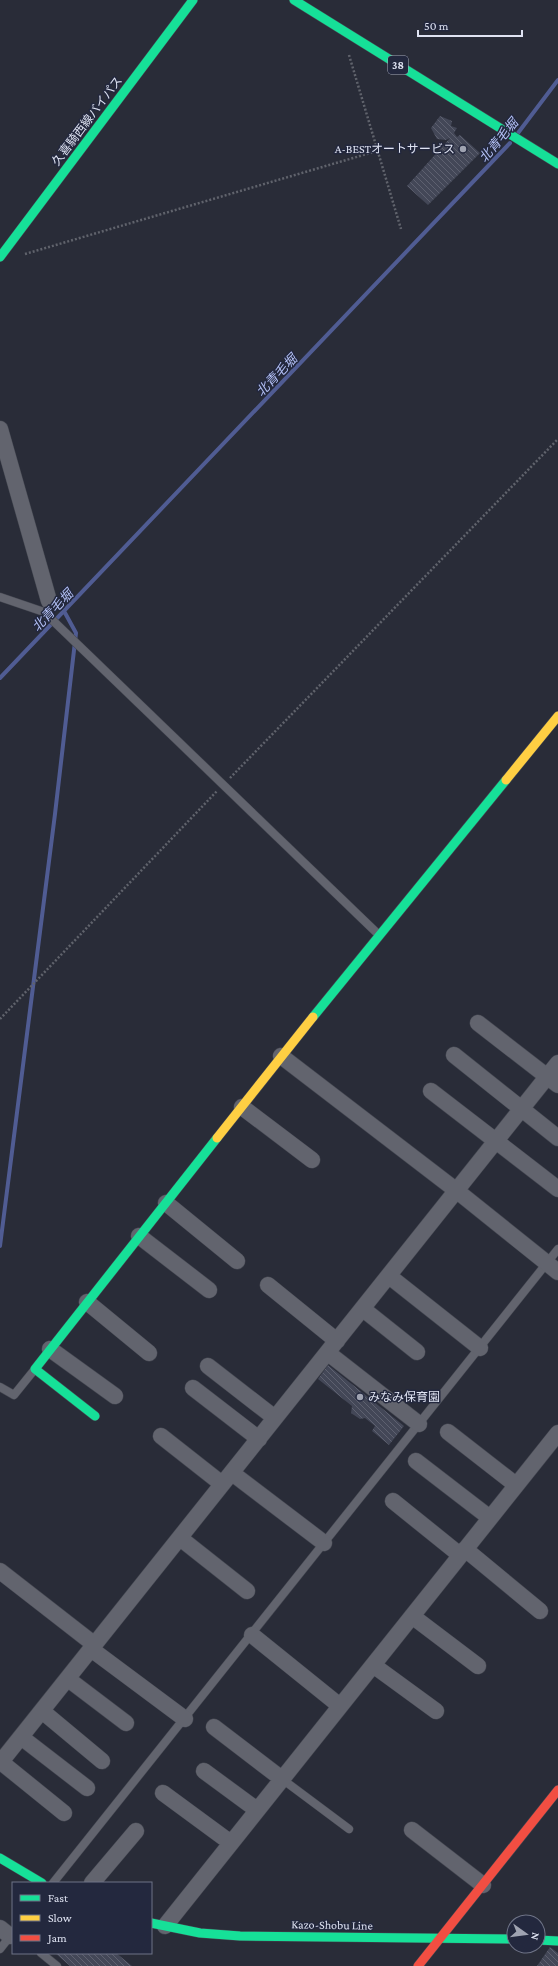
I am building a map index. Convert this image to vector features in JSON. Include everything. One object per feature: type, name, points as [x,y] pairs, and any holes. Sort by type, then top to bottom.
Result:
[{"type":"street","name":"久喜騎西線バイパス","points":[[0,257],[193,0]]},
{"type":"street","name":"38","points":[[294,0],[558,164]]},
{"type":"street","points":[[0,429],[47,609]]},
{"type":"street","points":[[95,1416],[35,1369],[282,1056],[558,716]]},
{"type":"street","points":[[478,1023],[553,1081]]},
{"type":"street","points":[[454,1055],[558,1138]]},
{"type":"street","points":[[282,1056],[457,1191],[552,1268]]},
{"type":"street","points":[[64,1813],[0,1763],[522,1108],[553,1081],[558,1063]]},
{"type":"street","points":[[431,1091],[558,1190]]},
{"type":"street","points":[[242,1107],[312,1160]]},
{"type":"street","points":[[166,1203],[237,1261]]},
{"type":"street","points":[[139,1236],[209,1290]]},
{"type":"street","points":[[389,1276],[480,1348]]},
{"type":"street","points":[[268,1285],[332,1347],[419,1424]]},
{"type":"street","points":[[87,1302],[149,1353]]},
{"type":"street","points":[[363,1308],[417,1352]]},
{"type":"street","points":[[50,1349],[115,1396]]},
{"type":"street","points":[[208,1366],[275,1418]]},
{"type":"street","points":[[193,1388],[259,1439]]},
{"type":"street","points":[[448,1432],[516,1485]]},
{"type":"street","points":[[158,1925],[231,1843],[558,1432]]},
{"type":"street","points":[[161,1436],[324,1543]]},
{"type":"street","points":[[416,1461],[490,1518]]},
{"type":"street","points":[[393,1501],[540,1611]]},
{"type":"street","points":[[180,1538],[247,1591]]},
{"type":"street","points":[[0,1571],[93,1647],[185,1719]]},
{"type":"street","points":[[412,1616],[478,1666]]},
{"type":"street","points":[[252,1635],[340,1706]]},
{"type":"street","points":[[373,1665],[436,1711]]},
{"type":"street","points":[[68,1679],[126,1723]]},
{"type":"street","points":[[42,1711],[102,1761]]},
{"type":"street","points":[[214,1727],[282,1779]]},
{"type":"street","points":[[21,1737],[86,1788]]},
{"type":"street","points":[[204,1771],[257,1810]]},
{"type":"street","points":[[418,1966],[558,1790]]},
{"type":"street","points":[[163,1793],[231,1843]]},
{"type":"street","points":[[412,1830],[483,1885]]},
{"type":"street","points":[[93,1882],[136,1831]]},
{"type":"street","points":[[0,1858],[40,1882]]},
{"type":"street","name":"Kazo-Shobu Line","points":[[158,1925],[200,1933],[240,1936],[506,1939]]},
{"type":"street","points":[[546,1940],[558,1941]]},
{"type":"lane","points":[[0,597],[47,609],[61,628],[380,936]]},
{"type":"lane","points":[[54,1882],[480,1348],[552,1268],[558,1249]]},
{"type":"lane","points":[[0,1387],[14,1395],[35,1369]]},
{"type":"lane","points":[[282,1779],[349,1829]]},
{"type":"lane","points":[[42,1954],[57,1966]]},
{"type":"path","points":[[352,35],[347,48],[401,229]]},
{"type":"path","points":[[10,243],[23,254],[377,151]]},
{"type":"path","points":[[0,1019],[223,785],[558,439]]},
{"type":"building","points":[[440,116],[452,121],[451,126],[457,128],[454,133],[457,137],[460,135],[480,153],[428,205],[407,186],[450,138],[446,140],[437,139],[431,128]]},
{"type":"building","points":[[328,1365],[404,1426],[389,1445],[372,1431],[375,1426],[365,1418],[360,1419],[351,1413],[352,1406],[318,1379]]},
{"type":"building","points":[[550,1947],[558,1953],[558,1966],[537,1966]]},
{"type":"building","points":[[56,1954],[117,1954],[132,1966],[70,1966]]},
{"type":"waterway","name":"北青毛堀","points":[[518,133],[558,80]]},
{"type":"waterway","name":"北青毛堀","points":[[0,678],[510,143]]},
{"type":"waterway","points":[[0,1246],[55,814],[76,633],[64,611]]},
{"type":"traffic: fast","points":[[0,257],[193,0]]},
{"type":"traffic: fast","points":[[294,0],[558,164]]},
{"type":"traffic: fast","points":[[313,1017],[506,780]]},
{"type":"traffic: fast","points":[[95,1416],[35,1369],[217,1138]]},
{"type":"traffic: fast","points":[[0,1858],[40,1882]]},
{"type":"traffic: fast","points":[[152,1923],[200,1933],[240,1936],[506,1939]]},
{"type":"traffic: fast","points":[[546,1940],[558,1941]]},
{"type":"traffic: slow","points":[[506,780],[558,716]]},
{"type":"traffic: slow","points":[[217,1138],[313,1017]]},
{"type":"traffic: jam","points":[[418,1966],[558,1790]]},
{"type":"place","name":"A-BESTオートサービス","points":[[463,149]]},
{"type":"place","name":"みなみ保育園","points":[[360,1397]]}]
